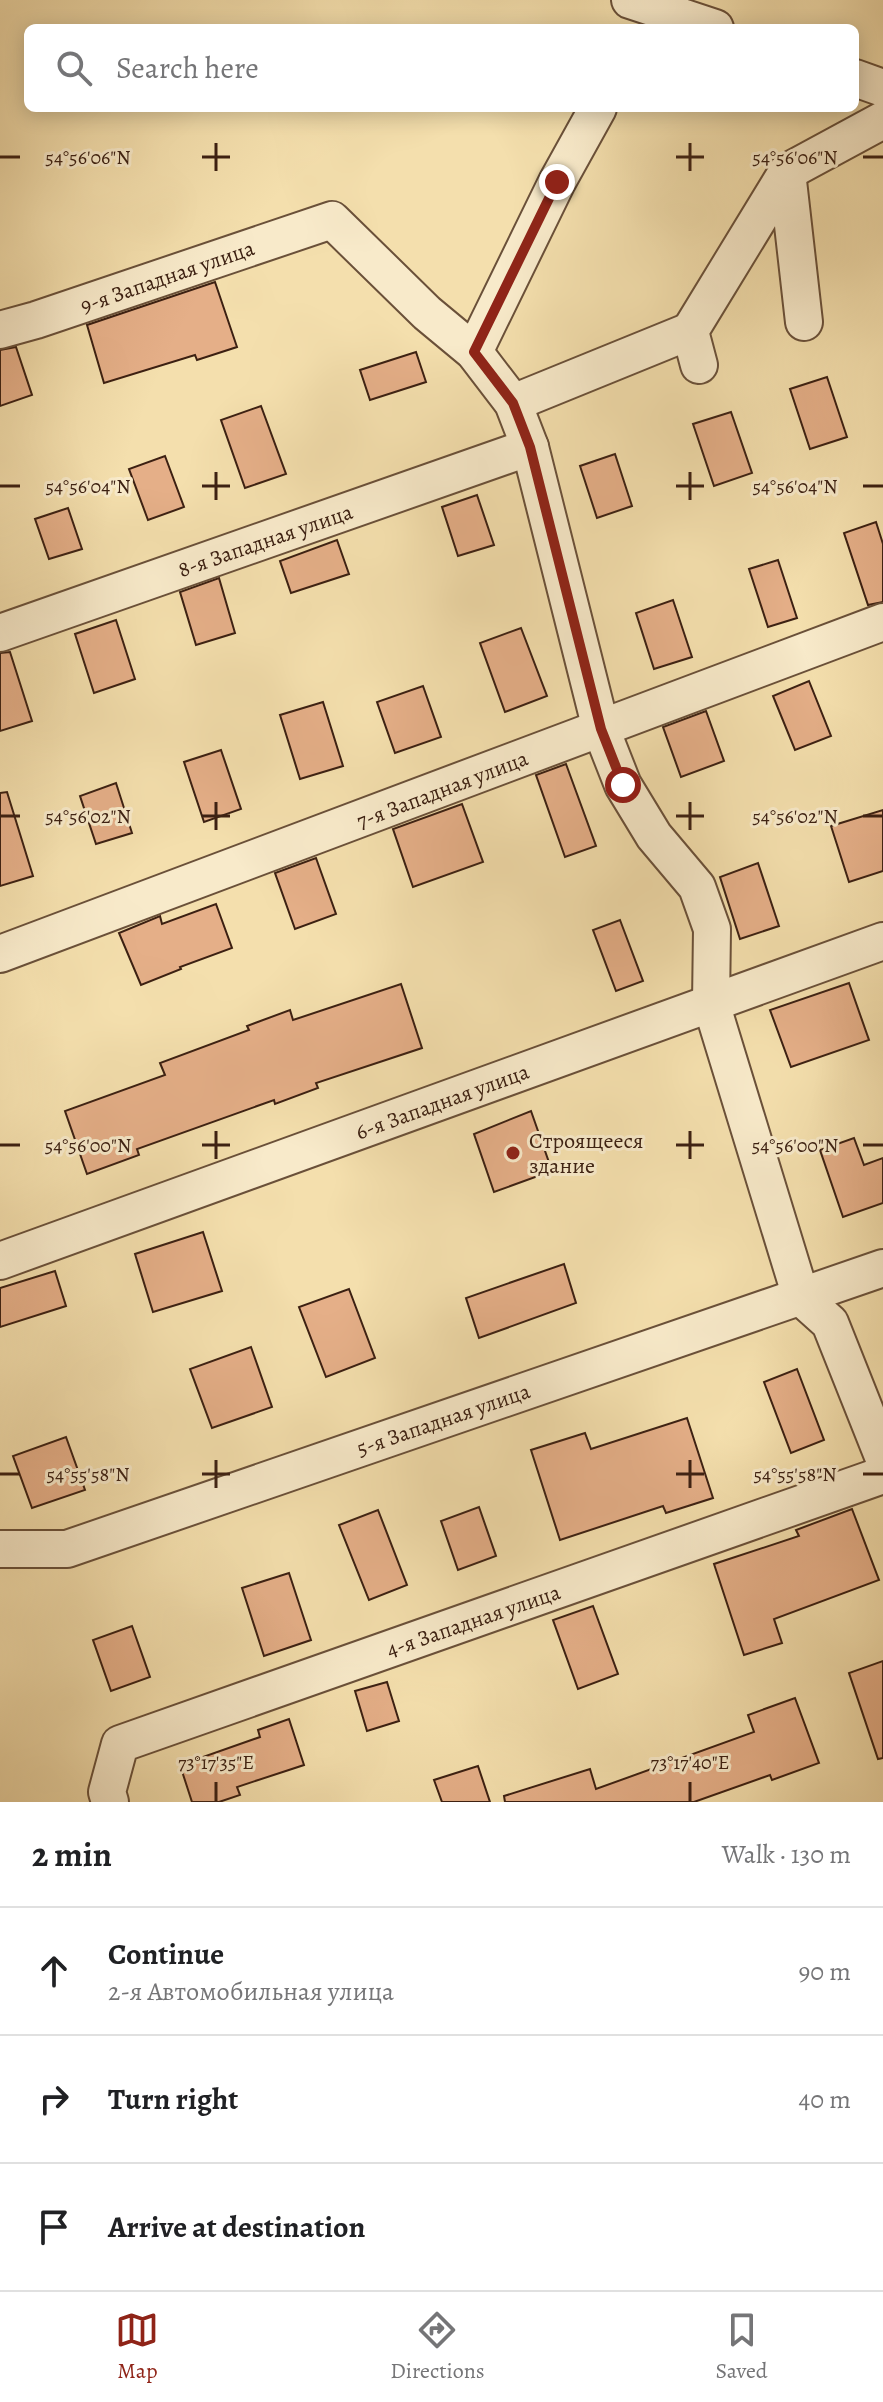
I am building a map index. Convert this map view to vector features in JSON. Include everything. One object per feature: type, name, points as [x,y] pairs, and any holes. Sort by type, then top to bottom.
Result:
[{"type":"street","points":[[647,9],[701,24]]},
{"type":"street","points":[[859,79],[883,88]]},
{"type":"street","points":[[596,112],[557,182],[474,352],[513,403],[530,447],[601,729],[623,785],[654,836],[697,887],[712,929],[711,1003],[801,1297],[830,1323],[883,1456]]},
{"type":"street","points":[[513,403],[690,331],[787,172],[883,120]]},
{"type":"street","points":[[787,172],[804,322]]},
{"type":"street","name":"9-я Западная улица","points":[[0,330],[332,220],[427,313],[474,352]]},
{"type":"street","points":[[690,331],[699,365]]},
{"type":"street","name":"8-я Западная улица","points":[[0,633],[530,447]]},
{"type":"street","name":"7-я Западная улица","points":[[0,954],[883,622]]},
{"type":"street","name":"6-я Западная улица","points":[[0,1261],[883,941]]},
{"type":"street","name":"5-я Западная улица","points":[[0,1549],[67,1549],[883,1268]]},
{"type":"street","name":"4-я Западная улица","points":[[110,1802],[107,1792],[120,1744],[883,1475]]},
{"type":"building","points":[[215,282],[237,347],[197,360],[195,355],[104,383],[87,325]]},
{"type":"building","points":[[16,347],[32,395],[0,406],[0,350]]},
{"type":"building","points":[[416,352],[426,382],[370,400],[360,370]]},
{"type":"building","points":[[827,377],[847,437],[810,449],[790,389]]},
{"type":"building","points":[[261,406],[286,474],[245,488],[221,420]]},
{"type":"building","points":[[731,412],[752,473],[714,486],[693,424]]},
{"type":"building","points":[[615,454],[632,506],[597,518],[580,466]]},
{"type":"building","points":[[165,456],[184,507],[148,520],[129,469]]},
{"type":"building","points":[[477,495],[494,545],[458,556],[442,507]]},
{"type":"building","points":[[68,508],[82,549],[49,559],[35,519]]},
{"type":"building","points":[[876,522],[883,544],[883,602],[868,605],[844,533]]},
{"type":"building","points":[[337,540],[349,574],[291,593],[280,561]]},
{"type":"building","points":[[778,560],[797,618],[768,627],[749,569]]},
{"type":"building","points":[[219,578],[235,633],[196,645],[180,592]]},
{"type":"building","points":[[673,600],[692,657],[654,669],[636,613]]},
{"type":"building","points":[[116,620],[135,679],[94,693],[75,634]]},
{"type":"building","points":[[521,628],[547,696],[505,712],[480,643]]},
{"type":"building","points":[[10,652],[32,721],[0,731],[0,653]]},
{"type":"building","points":[[809,681],[831,736],[795,750],[773,696]]},
{"type":"building","points":[[423,686],[441,737],[395,753],[377,702]]},
{"type":"building","points":[[323,702],[343,766],[300,779],[280,715]]},
{"type":"building","points":[[706,711],[724,761],[681,777],[663,727]]},
{"type":"building","points":[[221,750],[241,809],[204,822],[184,762]]},
{"type":"building","points":[[566,764],[596,846],[565,857],[536,775]]},
{"type":"building","points":[[116,783],[132,833],[96,844],[80,796]]},
{"type":"building","points":[[7,792],[33,876],[0,886],[0,793]]},
{"type":"building","points":[[462,804],[483,862],[413,887],[393,829]]},
{"type":"building","points":[[883,810],[883,871],[849,882],[831,826]]},
{"type":"building","points":[[316,858],[336,914],[295,929],[275,873]]},
{"type":"building","points":[[758,863],[779,926],[740,939],[720,877]]},
{"type":"building","points":[[216,904],[232,948],[141,985],[119,933],[160,916],[162,924]]},
{"type":"building","points":[[620,920],[643,981],[616,991],[593,930]]},
{"type":"building","points":[[849,983],[869,1040],[791,1067],[770,1010]]},
{"type":"building","points":[[401,984],[422,1048],[316,1083],[318,1088],[275,1104],[274,1100],[137,1149],[139,1155],[87,1174],[65,1111],[165,1075],[160,1063],[249,1030],[247,1026],[290,1010],[293,1020]]},
{"type":"building","name":"Строящееся здание","points":[[531,1111],[552,1171],[494,1192],[474,1134]]},
{"type":"building","points":[[854,1138],[864,1165],[883,1158],[883,1203],[843,1217],[820,1150]]},
{"type":"building","points":[[203,1232],[222,1291],[153,1312],[135,1254]]},
{"type":"building","points":[[564,1264],[576,1303],[479,1338],[466,1298]]},
{"type":"building","points":[[55,1271],[66,1306],[0,1327],[0,1288]]},
{"type":"building","points":[[349,1289],[375,1358],[326,1377],[299,1307]]},
{"type":"building","points":[[251,1347],[272,1407],[212,1428],[190,1369]]},
{"type":"building","points":[[797,1369],[824,1440],[791,1453],[764,1382]]},
{"type":"building","points":[[687,1418],[713,1498],[666,1513],[663,1506],[560,1540],[531,1450],[585,1433],[591,1449]]},
{"type":"building","points":[[66,1437],[85,1490],[32,1508],[13,1456]]},
{"type":"building","points":[[479,1507],[496,1556],[458,1570],[441,1521]]},
{"type":"building","points":[[852,1509],[879,1580],[774,1619],[782,1643],[744,1655],[714,1564],[799,1536],[796,1530]]},
{"type":"building","points":[[378,1510],[407,1585],[369,1600],[339,1525]]},
{"type":"building","points":[[289,1573],[311,1640],[264,1656],[242,1588]]},
{"type":"building","points":[[593,1606],[618,1674],[578,1689],[553,1620]]},
{"type":"building","points":[[132,1626],[150,1677],[111,1691],[93,1640]]},
{"type":"building","points":[[883,1661],[883,1758],[878,1759],[849,1673]]},
{"type":"building","points":[[387,1682],[399,1721],[367,1731],[355,1691]]},
{"type":"building","points":[[795,1698],[819,1763],[772,1780],[770,1775],[694,1802],[505,1802],[504,1796],[590,1769],[596,1789],[754,1732],[748,1715]]},
{"type":"building","points":[[289,1719],[304,1765],[237,1787],[240,1795],[219,1802],[192,1802],[180,1765],[260,1737],[258,1730]]},
{"type":"building","points":[[478,1766],[490,1802],[442,1802],[434,1780]]},
{"type":"place","name":"Строящееся здание","points":[[513,1153]]},
{"type":"route","points":[[557,182],[474,352],[513,403],[530,447],[601,729],[623,785]]}]
